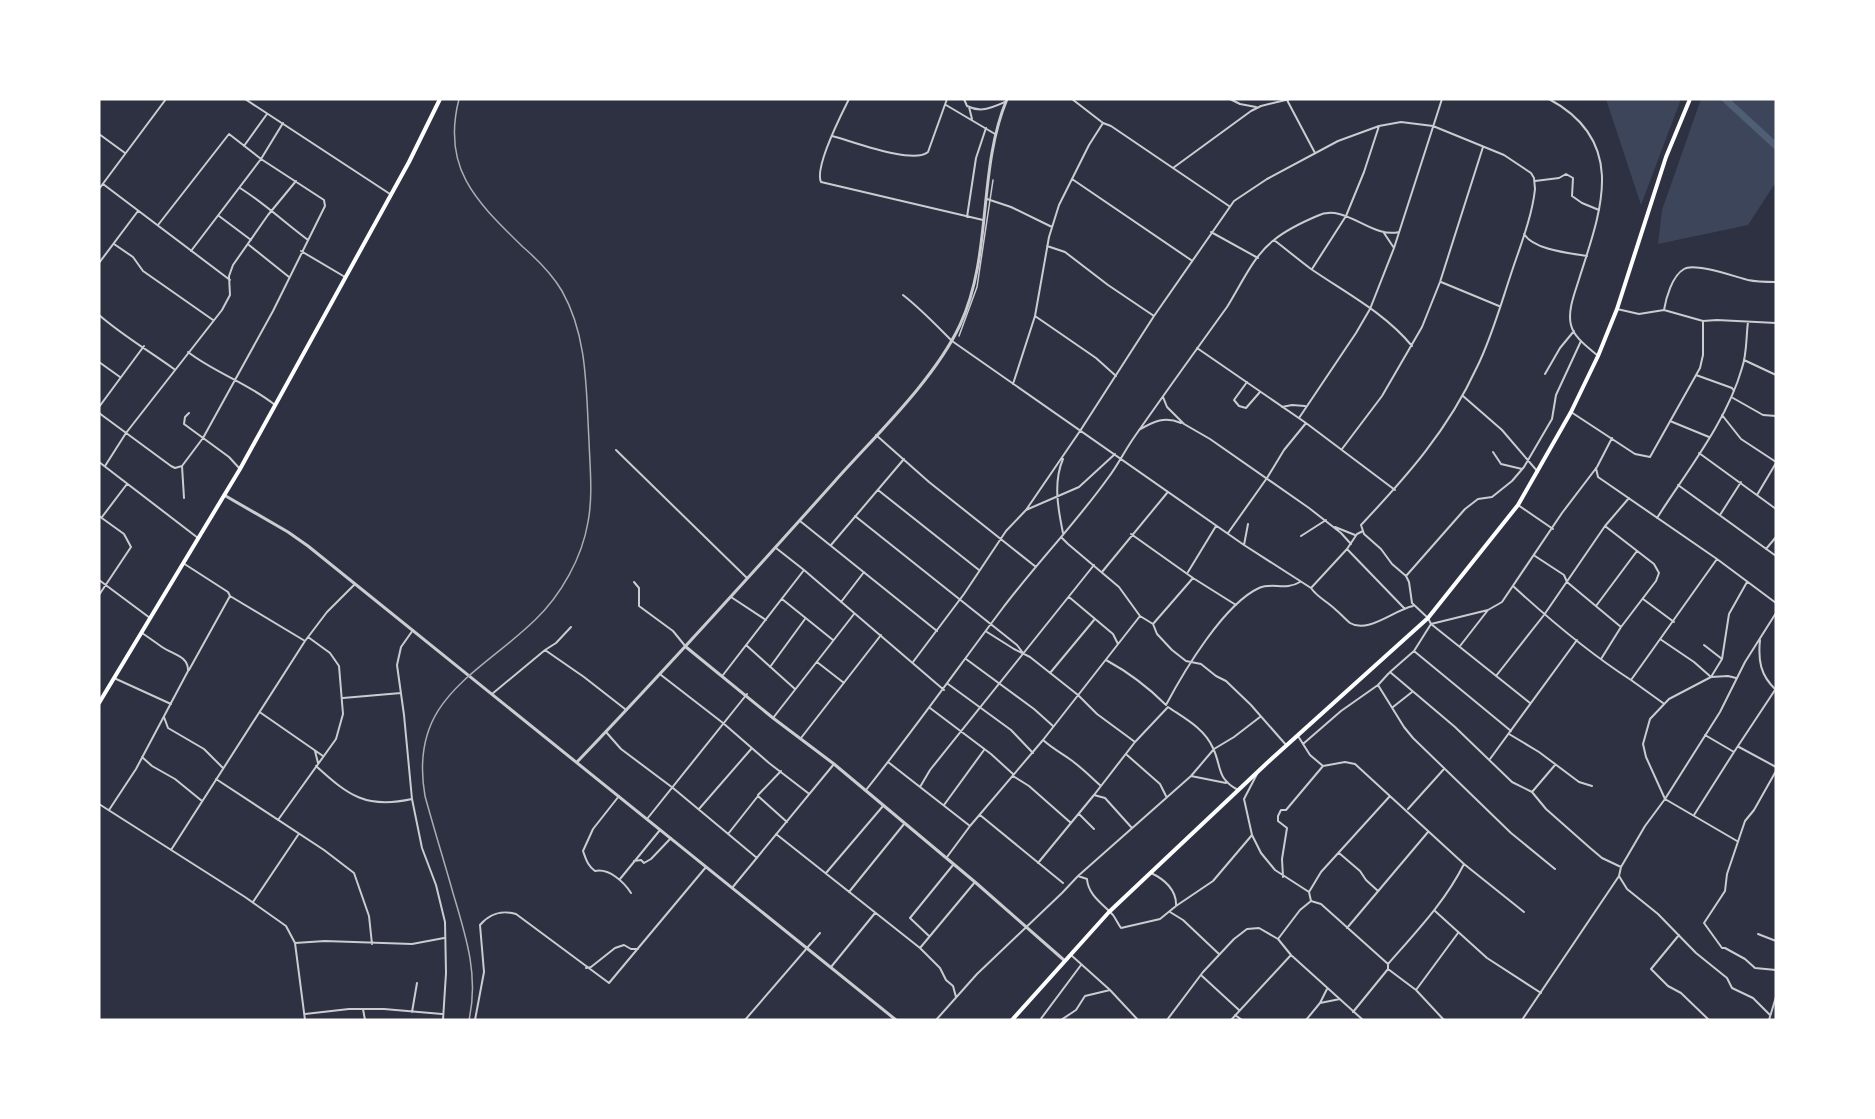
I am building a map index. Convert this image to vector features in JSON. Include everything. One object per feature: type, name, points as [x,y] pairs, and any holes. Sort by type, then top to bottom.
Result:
[{"type":"main road","points":[[99,703],[240,469],[440,99]]},
{"type":"main road","points":[[1012,1020],[1109,912],[1238,790],[1428,618],[1518,505],[1571,412],[1598,356],[1617,309],[1663,166],[1690,99]]},
{"type":"street","points":[[99,189],[166,99]]},
{"type":"street","points":[[245,99],[390,194]]},
{"type":"street","points":[[849,99],[831,136],[820,174],[821,182],[983,220]]},
{"type":"street","points":[[831,136],[906,157],[921,156],[928,152],[947,99]]},
{"type":"street","points":[[964,99],[972,119]]},
{"type":"street","points":[[1072,99],[1103,123],[1111,126],[1229,206]]},
{"type":"street","points":[[1230,99],[1257,108]]},
{"type":"street","points":[[1172,169],[1257,108],[1289,99],[1315,153]]},
{"type":"street","points":[[1299,418],[1370,309],[1394,248],[1442,99]]},
{"type":"street","points":[[1549,99],[1569,112],[1581,124],[1596,146],[1603,185],[1599,210],[1570,322],[1581,341],[1598,356]]},
{"type":"street","points":[[969,107],[986,110],[1007,100]]},
{"type":"street","points":[[959,336],[977,287],[995,134],[1007,100]]},
{"type":"street","points":[[946,105],[995,134]]},
{"type":"street","points":[[244,146],[267,113]]},
{"type":"street","points":[[913,662],[1000,539],[1026,510],[1229,206],[1267,179],[1338,141],[1378,126],[1401,122],[1433,126],[1504,155],[1531,173],[1535,181],[1534,194],[1524,234],[1481,360],[1463,396],[1430,447],[1395,490],[1361,525],[1363,531],[1392,564],[1406,576],[1414,606],[1428,618],[1431,624],[1530,703]]},
{"type":"street","points":[[191,251],[261,159],[283,123]]},
{"type":"street","points":[[1013,384],[1035,316],[1047,246],[1063,194],[1103,123]]},
{"type":"street","points":[[1312,269],[1346,216],[1365,172],[1378,126]]},
{"type":"street","points":[[967,217],[975,158],[986,128]]},
{"type":"street","points":[[99,134],[125,153]]},
{"type":"street","points":[[99,413],[175,468],[182,466],[203,438],[235,380],[325,206],[324,200],[261,159],[229,134],[158,225]]},
{"type":"street","points":[[1342,449],[1382,396],[1422,327],[1440,282],[1483,147]]},
{"type":"street","points":[[1535,181],[1559,178],[1566,174],[1574,179],[1572,196],[1599,210]]},
{"type":"street","points":[[1072,179],[1192,260]]},
{"type":"street","points":[[577,763],[748,579],[930,374],[952,341],[973,290],[983,220],[993,180]]},
{"type":"street","points":[[105,466],[126,433],[228,300],[230,271],[271,212],[296,181]]},
{"type":"street","points":[[103,184],[230,280]]},
{"type":"street","points":[[240,188],[258,199],[271,212],[308,240]]},
{"type":"street","points":[[988,199],[1011,207],[1052,227]]},
{"type":"street","points":[[99,263],[138,211]]},
{"type":"street","points":[[865,791],[944,690],[1001,609],[1084,511],[1111,475],[1120,457],[1258,258],[1274,240],[1325,213],[1346,216],[1384,233],[1399,232]]},
{"type":"street","points":[[219,216],[251,240]]},
{"type":"street","points":[[1211,232],[1258,258]]},
{"type":"street","points":[[1384,233],[1394,248]]},
{"type":"street","points":[[1524,234],[1528,240],[1546,247],[1587,256]]},
{"type":"street","points":[[1274,240],[1370,309],[1403,335],[1412,346]]},
{"type":"street","points":[[114,244],[133,257],[143,271],[213,320]]},
{"type":"street","points":[[248,245],[289,277]]},
{"type":"street","points":[[1047,246],[1065,252],[1154,316]]},
{"type":"street","points":[[302,251],[345,277]]},
{"type":"street","points":[[1664,310],[1672,286],[1679,273],[1685,268],[1693,267],[1732,274],[1749,280],[1776,282]]},
{"type":"street","points":[[1440,282],[1499,306]]},
{"type":"street","points":[[903,295],[923,311],[932,323],[952,341],[1216,526],[1311,588],[1318,598],[1331,605],[1348,621],[1358,626],[1375,623],[1404,608],[1414,606]]},
{"type":"street","points":[[1617,309],[1639,314],[1664,310],[1703,321],[1776,323]]},
{"type":"street","points":[[99,315],[111,327],[144,346],[174,369]]},
{"type":"street","points":[[1035,316],[1096,358],[1116,375]]},
{"type":"street","points":[[1571,412],[1635,454],[1650,457],[1696,375],[1703,355],[1703,321]]},
{"type":"street","points":[[1657,518],[1732,397],[1744,360],[1748,322]]},
{"type":"street","points":[[1545,374],[1560,348],[1574,331]]},
{"type":"street","points":[[1406,576],[1466,509],[1478,499],[1492,497],[1512,481],[1528,461],[1552,418],[1556,395],[1581,341]]},
{"type":"street","points":[[99,407],[144,346]]},
{"type":"street","points":[[1197,348],[1306,423],[1395,490]]},
{"type":"street","points":[[188,352],[203,364],[258,392],[275,405]]},
{"type":"street","points":[[1744,360],[1776,375]]},
{"type":"street","points":[[99,362],[120,377]]},
{"type":"street","points":[[1696,375],[1732,387],[1734,391]]},
{"type":"street","points":[[1247,382],[1234,400],[1239,406],[1246,408],[1260,392]]},
{"type":"street","points":[[1463,396],[1502,430],[1538,472]]},
{"type":"street","points":[[1163,397],[1167,407],[1184,424]]},
{"type":"street","points":[[1732,397],[1763,415],[1776,416]]},
{"type":"street","points":[[1281,407],[1306,406]]},
{"type":"street","points":[[189,413],[184,424],[229,457],[240,469]]},
{"type":"street","points":[[1722,415],[1741,439],[1776,463],[1757,495]]},
{"type":"street","points":[[1138,432],[1162,419],[1184,424],[1268,478],[1326,520],[1351,543]]},
{"type":"street","points":[[1670,421],[1709,437]]},
{"type":"street","points":[[1228,534],[1268,478],[1278,459],[1306,423]]},
{"type":"street","points":[[876,435],[929,482],[1037,567]]},
{"type":"street","points":[[1303,744],[1341,711],[1378,685],[1414,651],[1431,624],[1488,610],[1500,604],[1535,556],[1562,513],[1596,468],[1611,438]]},
{"type":"street","points":[[616,450],[748,579]]},
{"type":"street","points":[[1493,452],[1501,465],[1522,469]]},
{"type":"street","points":[[1065,453],[1059,468],[1058,497],[1063,535],[1068,544],[1119,587],[1140,616],[1153,624],[1157,634],[1172,651],[1186,661],[1193,661],[1226,681],[1251,705],[1287,746]]},
{"type":"street","points":[[1699,453],[1776,509]]},
{"type":"street","points":[[1026,510],[1079,487],[1115,454]]},
{"type":"street","points":[[831,545],[904,459]]},
{"type":"street","points":[[99,462],[198,538]]},
{"type":"street","points":[[182,466],[185,485],[184,498]]},
{"type":"street","points":[[1596,468],[1598,477],[1717,559],[1776,603]]},
{"type":"street","points":[[1720,515],[1741,482]]},
{"type":"street","points":[[99,596],[131,547],[124,534],[100,517],[127,484]]},
{"type":"street","points":[[1678,485],[1776,556]]},
{"type":"street","points":[[879,490],[979,570]]},
{"type":"street","points":[[1102,572],[1167,492]]},
{"type":"street","points":[[224,495],[288,532],[355,584],[896,1020]]},
{"type":"street","points":[[1496,676],[1568,582],[1605,526],[1629,498]]},
{"type":"street","points":[[1518,505],[1553,529]]},
{"type":"street","points":[[855,516],[1017,645],[1023,653]]},
{"type":"street","points":[[1301,536],[1326,520]]},
{"type":"street","points":[[800,521],[937,631]]},
{"type":"street","points":[[1244,545],[1248,524]]},
{"type":"street","points":[[1330,525],[1356,536]]},
{"type":"street","points":[[1187,573],[1216,526]]},
{"type":"street","points":[[1601,659],[1659,573],[1654,564],[1605,526]]},
{"type":"street","points":[[1311,588],[1356,536],[1363,531]]},
{"type":"street","points":[[1131,534],[1236,605]]},
{"type":"street","points":[[1766,549],[1776,537]]},
{"type":"street","points":[[775,548],[804,570],[944,690]]},
{"type":"street","points":[[1347,549],[1404,608]]},
{"type":"street","points":[[1596,606],[1636,551]]},
{"type":"street","points":[[1535,556],[1564,575],[1568,582],[1621,627]]},
{"type":"street","points":[[1631,680],[1717,559]]},
{"type":"street","points":[[183,563],[228,592],[230,596],[305,641]]},
{"type":"street","points":[[920,787],[1094,564]]},
{"type":"street","points":[[723,675],[804,570]]},
{"type":"street","points":[[840,602],[864,572]]},
{"type":"street","points":[[1153,624],[1193,578]]},
{"type":"street","points":[[99,580],[150,618]]},
{"type":"street","points":[[634,582],[639,588],[639,606],[673,631],[686,647],[747,694],[773,718],[834,764],[1065,961]]},
{"type":"street","points":[[1038,863],[1135,742],[1167,706],[1193,661],[1236,605],[1259,588],[1292,587],[1300,582]]},
{"type":"street","points":[[1711,677],[1722,659],[1728,616],[1748,582]]},
{"type":"street","points":[[171,850],[305,641],[327,612],[355,584]]},
{"type":"street","points":[[1513,586],[1544,615],[1663,704]]},
{"type":"street","points":[[109,810],[142,757],[230,596]]},
{"type":"street","points":[[1068,596],[1113,634],[1119,644]]},
{"type":"street","points":[[731,597],[766,620]]},
{"type":"street","points":[[781,598],[833,640]]},
{"type":"street","points":[[1643,599],[1674,622]]},
{"type":"street","points":[[1460,646],[1488,610]]},
{"type":"street","points":[[773,718],[854,614]]},
{"type":"street","points":[[1522,1020],[1619,876],[1621,867],[1645,826],[1665,799],[1720,712],[1760,638],[1776,614]]},
{"type":"street","points":[[946,859],[970,826],[1043,740],[1140,616]]},
{"type":"street","points":[[771,667],[805,619]]},
{"type":"street","points":[[1050,674],[1094,620]]},
{"type":"street","points":[[492,694],[556,643],[571,627]]},
{"type":"street","points":[[413,630],[398,655],[397,664],[412,799],[422,848],[445,922],[446,973],[442,1020]]},
{"type":"street","points":[[987,632],[1023,653],[1135,742]]},
{"type":"street","points":[[141,633],[180,656],[187,663],[188,671]]},
{"type":"street","points":[[801,738],[881,636]]},
{"type":"street","points":[[278,820],[339,731],[343,714],[339,666],[335,658],[309,637]]},
{"type":"street","points":[[1694,815],[1776,690],[1766,680],[1760,667],[1758,656],[1760,638]]},
{"type":"street","points":[[1660,639],[1694,662],[1711,677]]},
{"type":"street","points":[[1490,759],[1577,640]]},
{"type":"street","points":[[555,656],[556,643]]},
{"type":"street","points":[[746,645],[795,689]]},
{"type":"street","points":[[1704,645],[1722,659]]},
{"type":"street","points":[[545,650],[626,710]]},
{"type":"street","points":[[1414,651],[1510,732],[1579,782],[1592,786]]},
{"type":"street","points":[[966,659],[1034,709],[1053,726]]},
{"type":"street","points":[[1106,660],[1125,670],[1149,688],[1167,706],[1200,728],[1214,749],[1218,765],[1227,783]]},
{"type":"street","points":[[817,662],[844,683]]},
{"type":"street","points":[[1390,672],[1490,759],[1512,782],[1532,792],[1550,813],[1602,858],[1621,867]]},
{"type":"street","points":[[660,674],[808,793]]},
{"type":"street","points":[[1737,679],[1728,676],[1711,677],[1681,691],[1663,704],[1650,719],[1643,744],[1646,757],[1665,799],[1737,841]]},
{"type":"street","points":[[114,678],[171,705]]},
{"type":"street","points":[[948,684],[1019,736],[1032,753]]},
{"type":"street","points":[[1378,685],[1408,732],[1511,833],[1555,869]]},
{"type":"street","points":[[1393,707],[1413,692]]},
{"type":"street","points":[[343,698],[401,693]]},
{"type":"street","points":[[647,819],[747,694]]},
{"type":"street","points":[[930,708],[992,754],[1013,775],[1071,823]]},
{"type":"street","points":[[260,712],[323,756]]},
{"type":"street","points":[[164,717],[168,728],[204,749],[223,768]]},
{"type":"street","points":[[936,1020],[977,974],[1078,876],[1191,776],[1214,749],[1260,717]]},
{"type":"street","points":[[606,732],[621,749],[673,788],[757,858]]},
{"type":"street","points":[[1705,735],[1734,752]]},
{"type":"street","points":[[1298,736],[1310,756],[1323,766]]},
{"type":"street","points":[[1043,740],[1056,752],[1083,769],[1101,786]]},
{"type":"street","points":[[1738,746],[1776,769],[1755,810],[1745,821],[1737,841],[1734,859],[1727,874],[1725,891],[1704,924],[1722,948],[1741,956],[1755,968],[1776,970]]},
{"type":"street","points":[[698,810],[752,748]]},
{"type":"street","points":[[944,804],[984,750]]},
{"type":"street","points":[[315,751],[317,765],[365,801],[392,802],[412,799]]},
{"type":"street","points":[[1126,755],[1160,784],[1166,796]]},
{"type":"street","points":[[142,757],[152,766],[175,778],[202,801]]},
{"type":"street","points":[[888,762],[970,826]]},
{"type":"street","points":[[1283,877],[1282,860],[1287,828],[1278,821],[1281,810],[1286,810],[1323,766],[1348,762],[1355,764],[1464,864],[1524,912]]},
{"type":"street","points":[[732,888],[834,764]]},
{"type":"street","points":[[1532,792],[1555,765]]},
{"type":"street","points":[[1407,810],[1444,769]]},
{"type":"street","points":[[728,834],[781,771]]},
{"type":"street","points":[[1258,772],[1244,799],[1252,835],[1268,862],[1283,877],[1295,881],[1309,892],[1311,901]]},
{"type":"street","points":[[1191,776],[1227,783],[1238,790]]},
{"type":"street","points":[[216,779],[333,856],[354,873],[369,916],[372,944]]},
{"type":"street","points":[[1094,795],[1105,798],[1132,828]]},
{"type":"street","points":[[1309,892],[1321,872],[1390,795]]},
{"type":"street","points":[[619,796],[593,829],[583,851],[586,862],[591,868],[595,871],[601,869],[620,879],[631,893]]},
{"type":"street","points":[[758,796],[787,822]]},
{"type":"street","points":[[99,804],[253,902],[286,926],[295,944],[305,1020]]},
{"type":"street","points":[[826,873],[883,806]]},
{"type":"street","points":[[1079,814],[1094,829]]},
{"type":"street","points":[[980,816],[1063,883]]},
{"type":"street","points":[[849,892],[904,824]]},
{"type":"street","points":[[620,879],[660,830]]},
{"type":"street","points":[[1347,928],[1428,832]]},
{"type":"street","points":[[253,902],[298,834]]},
{"type":"street","points":[[776,834],[920,948],[940,968],[946,980],[954,986],[956,998]]},
{"type":"street","points":[[1078,876],[1087,879],[1087,887],[1114,916],[1119,925],[1124,928],[1152,922],[1213,881],[1252,835]]},
{"type":"street","points":[[634,861],[641,860],[644,863],[649,861],[670,838]]},
{"type":"street","points":[[1339,853],[1378,891]]},
{"type":"street","points":[[1353,1012],[1388,969],[1388,964],[1435,910],[1464,864]]},
{"type":"street","points":[[929,936],[911,922],[910,918],[953,865]]},
{"type":"street","points":[[475,1020],[484,972],[480,925],[492,915],[504,912],[516,914],[609,984],[706,867]]},
{"type":"street","points":[[1151,873],[1164,879],[1176,897],[1176,906]]},
{"type":"street","points":[[1619,876],[1627,889],[1658,914],[1727,978],[1732,988],[1753,998],[1770,1015]]},
{"type":"street","points":[[920,948],[975,882]]},
{"type":"street","points":[[1311,901],[1321,904],[1388,964]]},
{"type":"street","points":[[1278,939],[1300,910],[1311,901]]},
{"type":"street","points":[[1435,910],[1487,958],[1541,993]]},
{"type":"street","points":[[1170,912],[1183,920],[1219,954]]},
{"type":"street","points":[[831,968],[875,913]]},
{"type":"street","points":[[1167,1020],[1219,954],[1239,934],[1248,929],[1259,928],[1278,939],[1291,955],[1363,1020]]},
{"type":"street","points":[[745,1020],[820,933]]},
{"type":"street","points":[[1416,990],[1458,933]]},
{"type":"street","points":[[1758,934],[1776,941]]},
{"type":"street","points":[[1679,935],[1651,969],[1709,1020]]},
{"type":"street","points":[[295,944],[325,941],[412,944],[445,938]]},
{"type":"street","points":[[586,968],[591,967],[619,946],[638,949]]},
{"type":"street","points":[[1071,954],[1138,1020]]},
{"type":"street","points":[[1231,1020],[1291,955]]},
{"type":"street","points":[[1040,1020],[1081,965]]},
{"type":"street","points":[[1388,969],[1416,990],[1444,1020]]},
{"type":"street","points":[[1202,976],[1239,1010]]},
{"type":"street","points":[[412,1012],[417,983]]},
{"type":"street","points":[[1306,1020],[1320,1003],[1327,989]]},
{"type":"street","points":[[1061,1020],[1076,1010],[1085,996],[1110,990]]},
{"type":"street","points":[[1769,1020],[1776,997]]},
{"type":"street","points":[[1320,1003],[1340,999]]},
{"type":"street","points":[[305,1014],[363,1009],[442,1014]]},
{"type":"street","points":[[363,1009],[365,1020]]},
{"type":"street","points":[[1235,1015],[1242,1020]]},
{"type":"shaded area","points":[[1606,99],[1681,99],[1641,205]]},
{"type":"shaded area","points":[[1701,99],[1776,99],[1776,182],[1748,225],[1658,244],[1662,210]]},
{"type":"waterway","points":[[1725,99],[1776,146]]},
{"type":"railway","points":[[459,99],[455,124],[455,145],[459,165],[467,182],[491,215],[554,279],[571,309],[584,364],[591,482],[590,512],[585,536],[562,587],[535,620],[452,693],[437,712],[427,735],[422,763],[425,796],[470,956],[473,988],[469,1020]]}]
